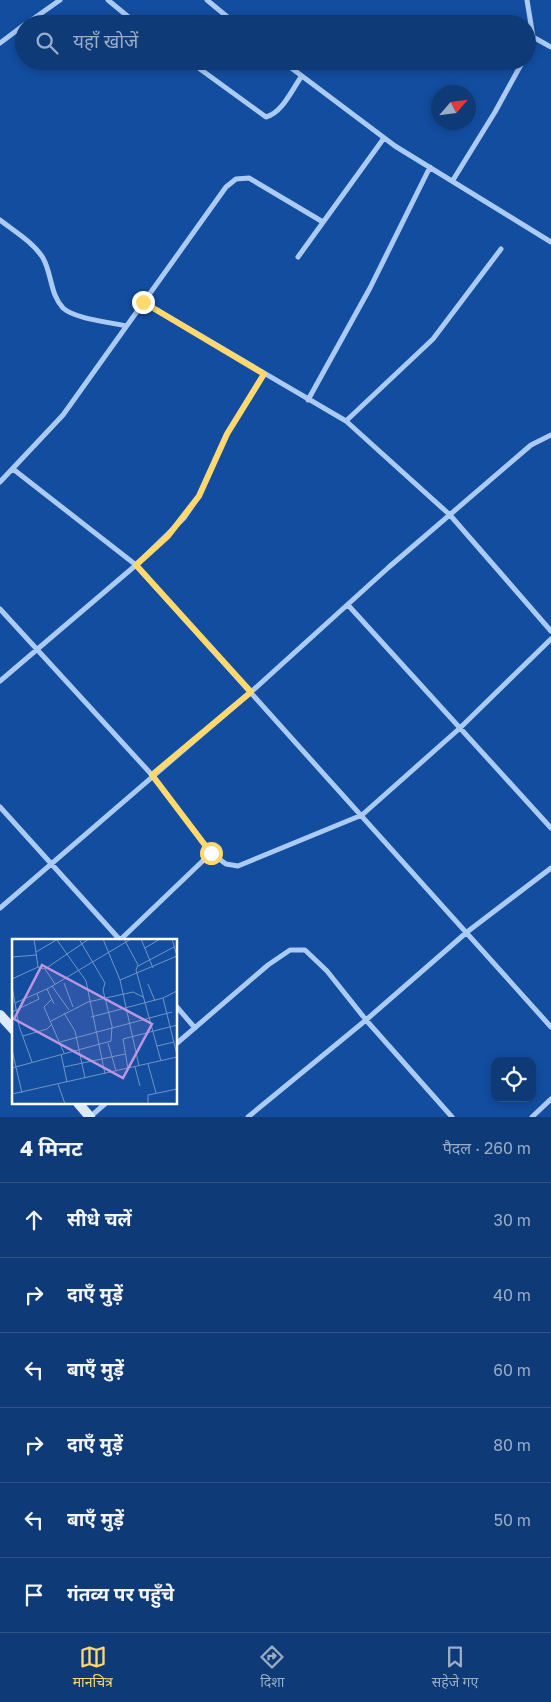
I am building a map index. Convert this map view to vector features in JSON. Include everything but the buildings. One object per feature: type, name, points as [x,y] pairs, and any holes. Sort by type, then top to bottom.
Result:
[{"type":"main road","points":[[0,1015],[12,1028]]},
{"type":"main road","points":[[79,1104],[90,1117]]},
{"type":"street","points":[[39,15],[60,0]]},
{"type":"street","points":[[108,0],[126,15]]},
{"type":"street","points":[[207,0],[225,15]]},
{"type":"street","points":[[527,0],[529,15]]},
{"type":"street","points":[[0,44],[15,33]]},
{"type":"street","points":[[536,39],[551,47]]},
{"type":"street","points":[[201,70],[266,117],[273,116],[280,108],[301,76]]},
{"type":"street","points":[[293,70],[384,138],[551,242]]},
{"type":"street","points":[[453,180],[495,112],[518,70]]},
{"type":"street","points":[[298,257],[384,138]]},
{"type":"street","points":[[308,400],[370,288],[430,167]]},
{"type":"street","points":[[0,482],[63,415],[226,187],[236,179],[249,178],[323,222]]},
{"type":"street","points":[[0,220],[32,246],[43,258],[55,296],[64,308],[75,314],[126,326]]},
{"type":"street","points":[[346,421],[433,339],[501,249]]},
{"type":"street","points":[[143,302],[346,421],[450,515],[551,631]]},
{"type":"street","points":[[0,681],[168,536],[199,496],[223,442],[264,374]]},
{"type":"street","points":[[0,908],[152,775],[251,692],[531,445],[551,435]]},
{"type":"street","points":[[13,469],[136,565],[551,1027]]},
{"type":"street","points":[[348,605],[551,828]]},
{"type":"street","points":[[0,609],[152,775],[211,853],[226,864],[238,866],[362,815],[460,728],[551,639]]},
{"type":"street","points":[[0,806],[119,939]]},
{"type":"street","points":[[121,939],[211,853]]},
{"type":"street","points":[[248,1117],[366,1020],[467,932],[551,868]]},
{"type":"street","points":[[178,1042],[268,965],[290,950],[297,948],[305,950],[312,954],[366,1020],[452,1117]]},
{"type":"street","points":[[178,1008],[195,1028]]},
{"type":"street","points":[[532,1117],[551,1099]]},
{"type":"street","points":[[90,1117],[105,1104]]},
{"type":"route","points":[[143,302],[264,374],[227,434],[199,496],[184,518],[168,536],[136,565],[251,692],[152,775],[211,853]]}]
